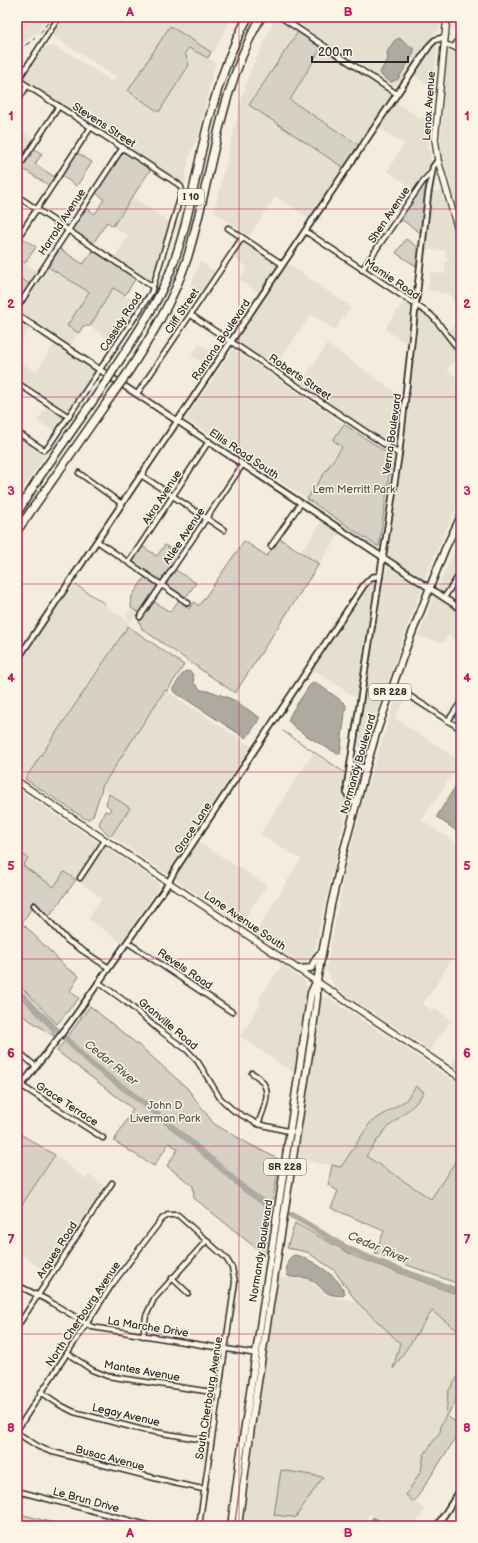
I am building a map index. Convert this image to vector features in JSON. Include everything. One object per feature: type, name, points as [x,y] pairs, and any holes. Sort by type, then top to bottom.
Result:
[{"type":"highway","name":"I 10","points":[[17,513],[40,476],[104,385],[148,317],[170,271],[184,226],[209,116],[238,36],[248,17]]},
{"type":"highway","name":"I 10","points":[[17,531],[127,374],[158,325],[179,279],[201,209],[228,94],[243,53],[261,17]]},
{"type":"highway","points":[[17,506],[40,476]]},
{"type":"main road","name":"Lenox Avenue","points":[[447,17],[435,139],[438,160],[461,242]]},
{"type":"main road","name":"Normandy Boulevard","points":[[232,1526],[240,1460],[288,1190],[293,1133],[311,993],[316,981],[342,858],[366,768],[398,669],[429,589],[461,516]]},
{"type":"main road","name":"Lane Avenue South","points":[[17,781],[461,1078]]},
{"type":"main road","points":[[299,969],[311,968],[317,957],[322,952]]},
{"type":"main road","name":"Normandy Boulevard","points":[[238,1526],[259,1354],[286,1162],[293,1133]]},
{"type":"main road","points":[[286,1162],[285,1185],[288,1190]]},
{"type":"street","points":[[18,80],[59,17]]},
{"type":"street","points":[[282,18],[397,94]]},
{"type":"street","points":[[454,47],[461,35]]},
{"type":"street","name":"Ramona Boulevard","points":[[17,660],[430,45],[435,40],[445,37]]},
{"type":"street","points":[[444,44],[454,47],[461,52]]},
{"type":"street","name":"Stevens Street","points":[[18,80],[123,147],[181,187]]},
{"type":"street","points":[[17,102],[27,86]]},
{"type":"street","points":[[17,170],[59,106]]},
{"type":"street","points":[[17,239],[91,127]]},
{"type":"street","name":"Harrold Avenue","points":[[17,308],[123,147]]},
{"type":"street","name":"Verna Boulevard","points":[[356,802],[350,800],[347,793],[399,454],[432,172],[435,163],[438,160]]},
{"type":"street","name":"Shen Avenue","points":[[362,270],[424,180],[432,172]]},
{"type":"street","name":"Cassidy Road","points":[[17,432],[44,450],[48,447],[69,417],[149,297],[182,192],[181,187]]},
{"type":"street","points":[[17,196],[153,287]]},
{"type":"street","points":[[228,228],[282,264]]},
{"type":"street","name":"Mamie Road","points":[[304,231],[431,315],[440,324],[455,346],[461,351]]},
{"type":"street","name":"Cliff Street","points":[[137,394],[242,238]]},
{"type":"street","name":"Ellis Road South","points":[[17,315],[209,441],[383,559],[461,609]]},
{"type":"street","name":"Roberts Street","points":[[191,315],[399,454]]},
{"type":"street","points":[[17,383],[69,417]]},
{"type":"street","name":"Akra Avenue","points":[[129,562],[174,497],[209,441]]},
{"type":"street","name":"Atlee Avenue","points":[[140,617],[243,464]]},
{"type":"street","points":[[79,473],[122,504]]},
{"type":"street","points":[[141,475],[224,530]]},
{"type":"street","points":[[271,546],[301,503]]},
{"type":"street","points":[[97,541],[188,603]]},
{"type":"street","points":[[444,598],[461,572]]},
{"type":"street","name":"Grace Lane","points":[[17,1091],[57,1041],[127,942],[364,585],[372,577],[380,576]]},
{"type":"street","points":[[408,695],[461,729]]},
{"type":"street","points":[[448,721],[461,702]]},
{"type":"street","points":[[351,764],[366,768]]},
{"type":"street","points":[[80,878],[105,840]]},
{"type":"street","points":[[34,905],[68,941],[109,968]]},
{"type":"street","name":"Revels Road","points":[[127,942],[232,1012]]},
{"type":"street","name":"Granville Road","points":[[98,982],[187,1050],[198,1062],[220,1098],[226,1105],[258,1124],[293,1133]]},
{"type":"street","points":[[17,1050],[36,1067]]},
{"type":"street","points":[[252,1073],[264,1080],[267,1090],[264,1109],[258,1124]]},
{"type":"street","name":"Grace Terrace","points":[[22,1086],[103,1138]]},
{"type":"street","name":"Arques Road","points":[[17,1327],[112,1183]]},
{"type":"street","name":"North Cherbourg Avenue","points":[[17,1431],[41,1392],[131,1258],[162,1219],[171,1214],[178,1214],[207,1240]]},
{"type":"street","points":[[143,1336],[146,1316],[150,1304],[207,1240]]},
{"type":"street","name":"South Cherbourg Avenue","points":[[199,1526],[203,1489],[235,1286],[234,1272],[226,1258],[207,1240]]},
{"type":"street","points":[[172,1278],[188,1293]]},
{"type":"street","name":"La Marche Drive","points":[[17,1285],[38,1295],[86,1324],[98,1328],[259,1354]]},
{"type":"street","name":"Mantes Avenue","points":[[67,1353],[92,1370],[107,1376],[218,1393]]},
{"type":"street","name":"Legay Avenue","points":[[41,1392],[60,1405],[74,1412],[143,1430],[211,1441]]},
{"type":"street","name":"Busac Avenue","points":[[17,1431],[39,1447],[49,1451],[203,1489]]},
{"type":"street","points":[[437,1526],[461,1489]]},
{"type":"street","name":"Le Brun Drive","points":[[17,1491],[151,1526]]},
{"type":"shaded area","points":[[17,17],[48,17],[37,33],[17,47]]},
{"type":"shaded area","points":[[63,17],[232,17],[213,54],[170,27],[128,92],[159,112],[185,53],[189,48],[215,62],[198,139],[190,154],[184,183],[180,183],[25,82],[24,78],[45,46],[54,47],[68,53],[113,82],[116,77],[51,35]]},
{"type":"shaded area","points":[[276,17],[298,32],[249,105],[344,168],[310,219],[276,196],[249,236],[214,212],[241,100],[250,72]]},
{"type":"shaded area","points":[[289,17],[441,17],[439,31],[436,32],[397,85],[393,86]]},
{"type":"shaded area","points":[[399,38],[413,48],[414,53],[398,79],[391,82],[382,76],[380,72],[388,59],[387,52],[394,41]]},
{"type":"shaded area","points":[[438,43],[433,85],[424,82],[414,75],[414,73],[432,47]]},
{"type":"shaded area","points":[[321,48],[391,92],[393,95],[360,146],[290,100]]},
{"type":"shaded area","points":[[447,49],[461,58],[461,224],[440,149]]},
{"type":"shaded area","points":[[396,102],[421,119],[423,117],[430,119],[429,148],[432,162],[415,189],[387,171],[404,144],[379,128]]},
{"type":"shaded area","points":[[20,130],[35,140],[17,168],[17,135]]},
{"type":"shaded area","points":[[430,191],[442,191],[461,259],[461,319],[450,294],[428,290],[430,272],[445,274],[445,262],[448,261],[445,251],[424,249]]},
{"type":"shaded area","points":[[132,197],[171,223],[153,282],[149,284],[113,259],[128,236],[113,226]]},
{"type":"shaded area","points":[[243,241],[277,263],[279,266],[261,295],[239,280],[247,267],[231,256]]},
{"type":"shaded area","points":[[17,258],[39,272],[31,285],[17,276]]},
{"type":"shaded area","points":[[200,261],[217,273],[200,298],[189,291]]},
{"type":"shaded area","points":[[287,263],[351,307],[335,330],[311,314],[274,369],[236,343],[236,339]]},
{"type":"shaded area","points":[[45,267],[89,292],[67,326],[79,333],[71,345],[17,310]]},
{"type":"shaded area","points":[[113,288],[141,306],[116,344],[90,326]]},
{"type":"shaded area","points":[[404,300],[411,304],[407,344],[385,329]]},
{"type":"shaded area","points":[[419,313],[424,313],[430,316],[460,353],[447,370],[461,380],[461,498],[423,581],[406,571],[388,557],[387,552],[417,316]]},
{"type":"shaded area","points":[[17,317],[31,327],[17,348]]},
{"type":"shaded area","points":[[461,319],[461,339],[457,344],[448,332]]},
{"type":"shaded area","points":[[55,343],[94,368],[96,371],[69,413],[66,414],[17,381],[17,359],[36,372]]},
{"type":"shaded area","points":[[199,344],[219,357],[210,369],[191,355]]},
{"type":"shaded area","points":[[327,344],[404,398],[397,447],[393,448],[299,386]]},
{"type":"shaded area","points":[[233,349],[344,424],[333,440],[342,447],[307,499],[186,419]]},
{"type":"shaded area","points":[[48,405],[65,416],[66,419],[56,433],[37,421]]},
{"type":"shaded area","points":[[17,435],[47,454],[17,497]]},
{"type":"shaded area","points":[[322,521],[340,533],[319,564],[301,552]]},
{"type":"shaded area","points":[[461,534],[461,570],[446,592],[443,593],[437,590]]},
{"type":"shaded area","points":[[388,567],[421,588],[421,591],[408,624],[365,749],[355,745],[379,596]]},
{"type":"shaded area","points":[[374,581],[377,584],[359,700],[311,668],[365,585]]},
{"type":"shaded area","points":[[74,585],[130,622],[25,779],[17,773],[17,667],[69,590]]},
{"type":"shaded area","points":[[434,595],[443,599],[461,612],[461,637],[458,641],[449,635],[443,643],[419,636]]},
{"type":"shaded area","points":[[131,609],[137,613],[132,621],[126,617]]},
{"type":"shaded area","points":[[186,671],[191,672],[194,683],[201,690],[213,692],[234,700],[259,717],[260,719],[247,737],[244,737],[173,691],[173,688]]},
{"type":"shaded area","points":[[315,682],[346,705],[340,754],[304,734],[288,720],[310,685]]},
{"type":"shaded area","points":[[401,683],[406,686],[407,690],[410,692],[394,718],[461,761],[422,820],[461,847],[461,946],[423,1004],[433,1011],[435,1008],[451,1020],[430,1050],[335,987],[326,970],[346,866],[366,790]]},
{"type":"shaded area","points":[[165,690],[251,746],[167,874],[111,836],[130,808],[101,788]]},
{"type":"shaded area","points":[[313,753],[346,775],[344,792],[348,803],[311,965],[306,967],[255,933],[301,859],[260,834]]},
{"type":"shaded area","points":[[458,782],[461,782],[461,834],[437,816]]},
{"type":"shaded area","points":[[17,789],[101,844],[76,880],[64,872],[54,887],[23,866],[28,858],[17,851],[17,831],[20,828],[17,826]]},
{"type":"shaded area","points":[[197,841],[267,885],[241,924],[176,880],[175,876]]},
{"type":"shaded area","points":[[104,846],[159,883],[159,887],[137,919],[138,924],[124,944],[88,919],[102,898],[80,882]]},
{"type":"shaded area","points":[[282,965],[304,981],[308,988],[294,1073],[240,1036],[261,1003],[259,999]]},
{"type":"shaded area","points":[[326,996],[461,1085],[461,1153],[432,1199],[366,1156],[385,1130],[415,1104],[416,1086],[406,1100],[370,1123],[340,1167],[297,1159],[321,999]]},
{"type":"shaded area","points":[[461,1051],[461,1071],[451,1064]]},
{"type":"shaded area","points":[[55,1155],[86,1179],[89,1175],[104,1185],[100,1196],[49,1274],[17,1252],[17,1212]]},
{"type":"shaded area","points":[[295,1255],[317,1264],[332,1275],[343,1288],[345,1294],[343,1296],[331,1295],[309,1279],[288,1276],[288,1260]]},
{"type":"shaded area","points":[[279,1277],[308,1280],[327,1296],[356,1301],[400,1343],[394,1367],[432,1311],[461,1333],[461,1372],[448,1392],[446,1416],[440,1426],[441,1430],[424,1455],[421,1471],[406,1495],[425,1510],[415,1526],[399,1526],[370,1514],[361,1526],[241,1526],[248,1469]]},
{"type":"shaded area","points":[[373,1517],[381,1521],[379,1526],[367,1526]]},
{"type":"green space","points":[[170,26],[211,52],[208,58],[189,48],[185,53],[189,65],[159,112],[128,91]]},
{"type":"green space","points":[[298,32],[321,48],[290,100],[360,146],[344,168],[249,105]]},
{"type":"green space","points":[[33,148],[42,154],[35,164],[56,178],[50,186],[20,167]]},
{"type":"green space","points":[[76,152],[92,162],[77,186],[60,175]]},
{"type":"green space","points":[[125,152],[151,169],[113,226],[107,222],[92,245],[71,232],[71,228],[85,207],[95,214],[104,199],[95,192],[122,153]]},
{"type":"green space","points":[[425,181],[427,183],[424,200],[422,234],[399,218]]},
{"type":"green space","points":[[20,236],[36,247],[25,263],[17,258],[17,241]]},
{"type":"green space","points":[[406,239],[421,249],[419,268],[396,253]]},
{"type":"green space","points":[[60,249],[83,264],[93,251],[136,278],[125,295],[113,288],[90,326],[83,326],[79,333],[67,326],[89,292],[48,267]]},
{"type":"green space","points":[[17,276],[31,285],[17,305]]},
{"type":"green space","name":"Lem Merritt Park","points":[[344,424],[392,456],[379,546],[307,499],[342,447],[333,440]]},
{"type":"green space","points":[[279,538],[319,564],[235,693],[142,629],[139,621],[153,601],[170,612],[179,600],[189,609],[194,602],[199,606],[244,541],[267,556]]},
{"type":"green space","points":[[165,545],[179,555],[161,581],[132,562],[142,546],[157,556]]},
{"type":"green space","points":[[174,569],[196,583],[186,597],[167,585],[167,582]]},
{"type":"green space","points":[[145,577],[157,586],[140,613],[131,608],[132,596]]},
{"type":"green space","points":[[128,626],[184,665],[167,691],[165,690],[101,788],[102,789],[93,816],[89,819],[84,818],[25,779]]},
{"type":"green space","points":[[109,794],[130,808],[111,836],[104,831],[99,824],[105,811],[109,812],[111,809],[106,804]]},
{"type":"green space","points":[[17,851],[28,858],[23,866],[54,887],[64,872],[76,880],[49,916],[34,901],[32,904],[33,906],[22,923],[68,969],[79,976],[70,991],[79,998],[57,1024],[17,983]]},
{"type":"green space","points":[[17,993],[54,1032],[54,1036],[17,1012]]},
{"type":"green space","name":"John D Liverman Park","points":[[90,1006],[142,1048],[187,1088],[214,1124],[280,1160],[267,1231],[266,1256],[194,1198],[193,1186],[167,1166],[178,1149],[169,1143],[154,1166],[114,1141],[133,1109],[57,1051]]},
{"type":"green space","points":[[416,1086],[424,1092],[415,1104],[385,1130],[366,1156],[431,1199],[461,1153],[461,1285],[375,1253],[384,1231],[331,1208],[338,1191],[328,1185],[332,1165],[341,1167],[370,1123],[406,1100]]},
{"type":"green space","points":[[17,1132],[55,1155],[17,1212]]},
{"type":"green space","points":[[295,1223],[354,1256],[461,1296],[461,1333],[432,1311],[393,1369],[400,1343],[356,1301],[334,1270],[307,1252],[287,1248]]},
{"type":"green space","points":[[461,1372],[461,1393],[447,1416],[461,1426],[461,1430],[414,1502],[406,1495],[421,1471],[424,1455],[441,1430],[440,1426],[446,1416],[448,1392]]},
{"type":"green space","points":[[281,1470],[323,1477],[295,1518],[274,1515]]},
{"type":"green space","points":[[17,1513],[64,1526],[17,1526]]},
{"type":"waterway","points":[[76,585],[105,604]]},
{"type":"waterway","points":[[283,731],[345,773]]},
{"type":"waterway","name":"Cedar River","points":[[17,990],[90,1063],[141,1101],[246,1190],[271,1208]]},
{"type":"waterway","name":"Cedar River","points":[[291,1215],[349,1249],[461,1292]]},
{"type":"railway","points":[[17,49],[33,40],[52,17]]}]
